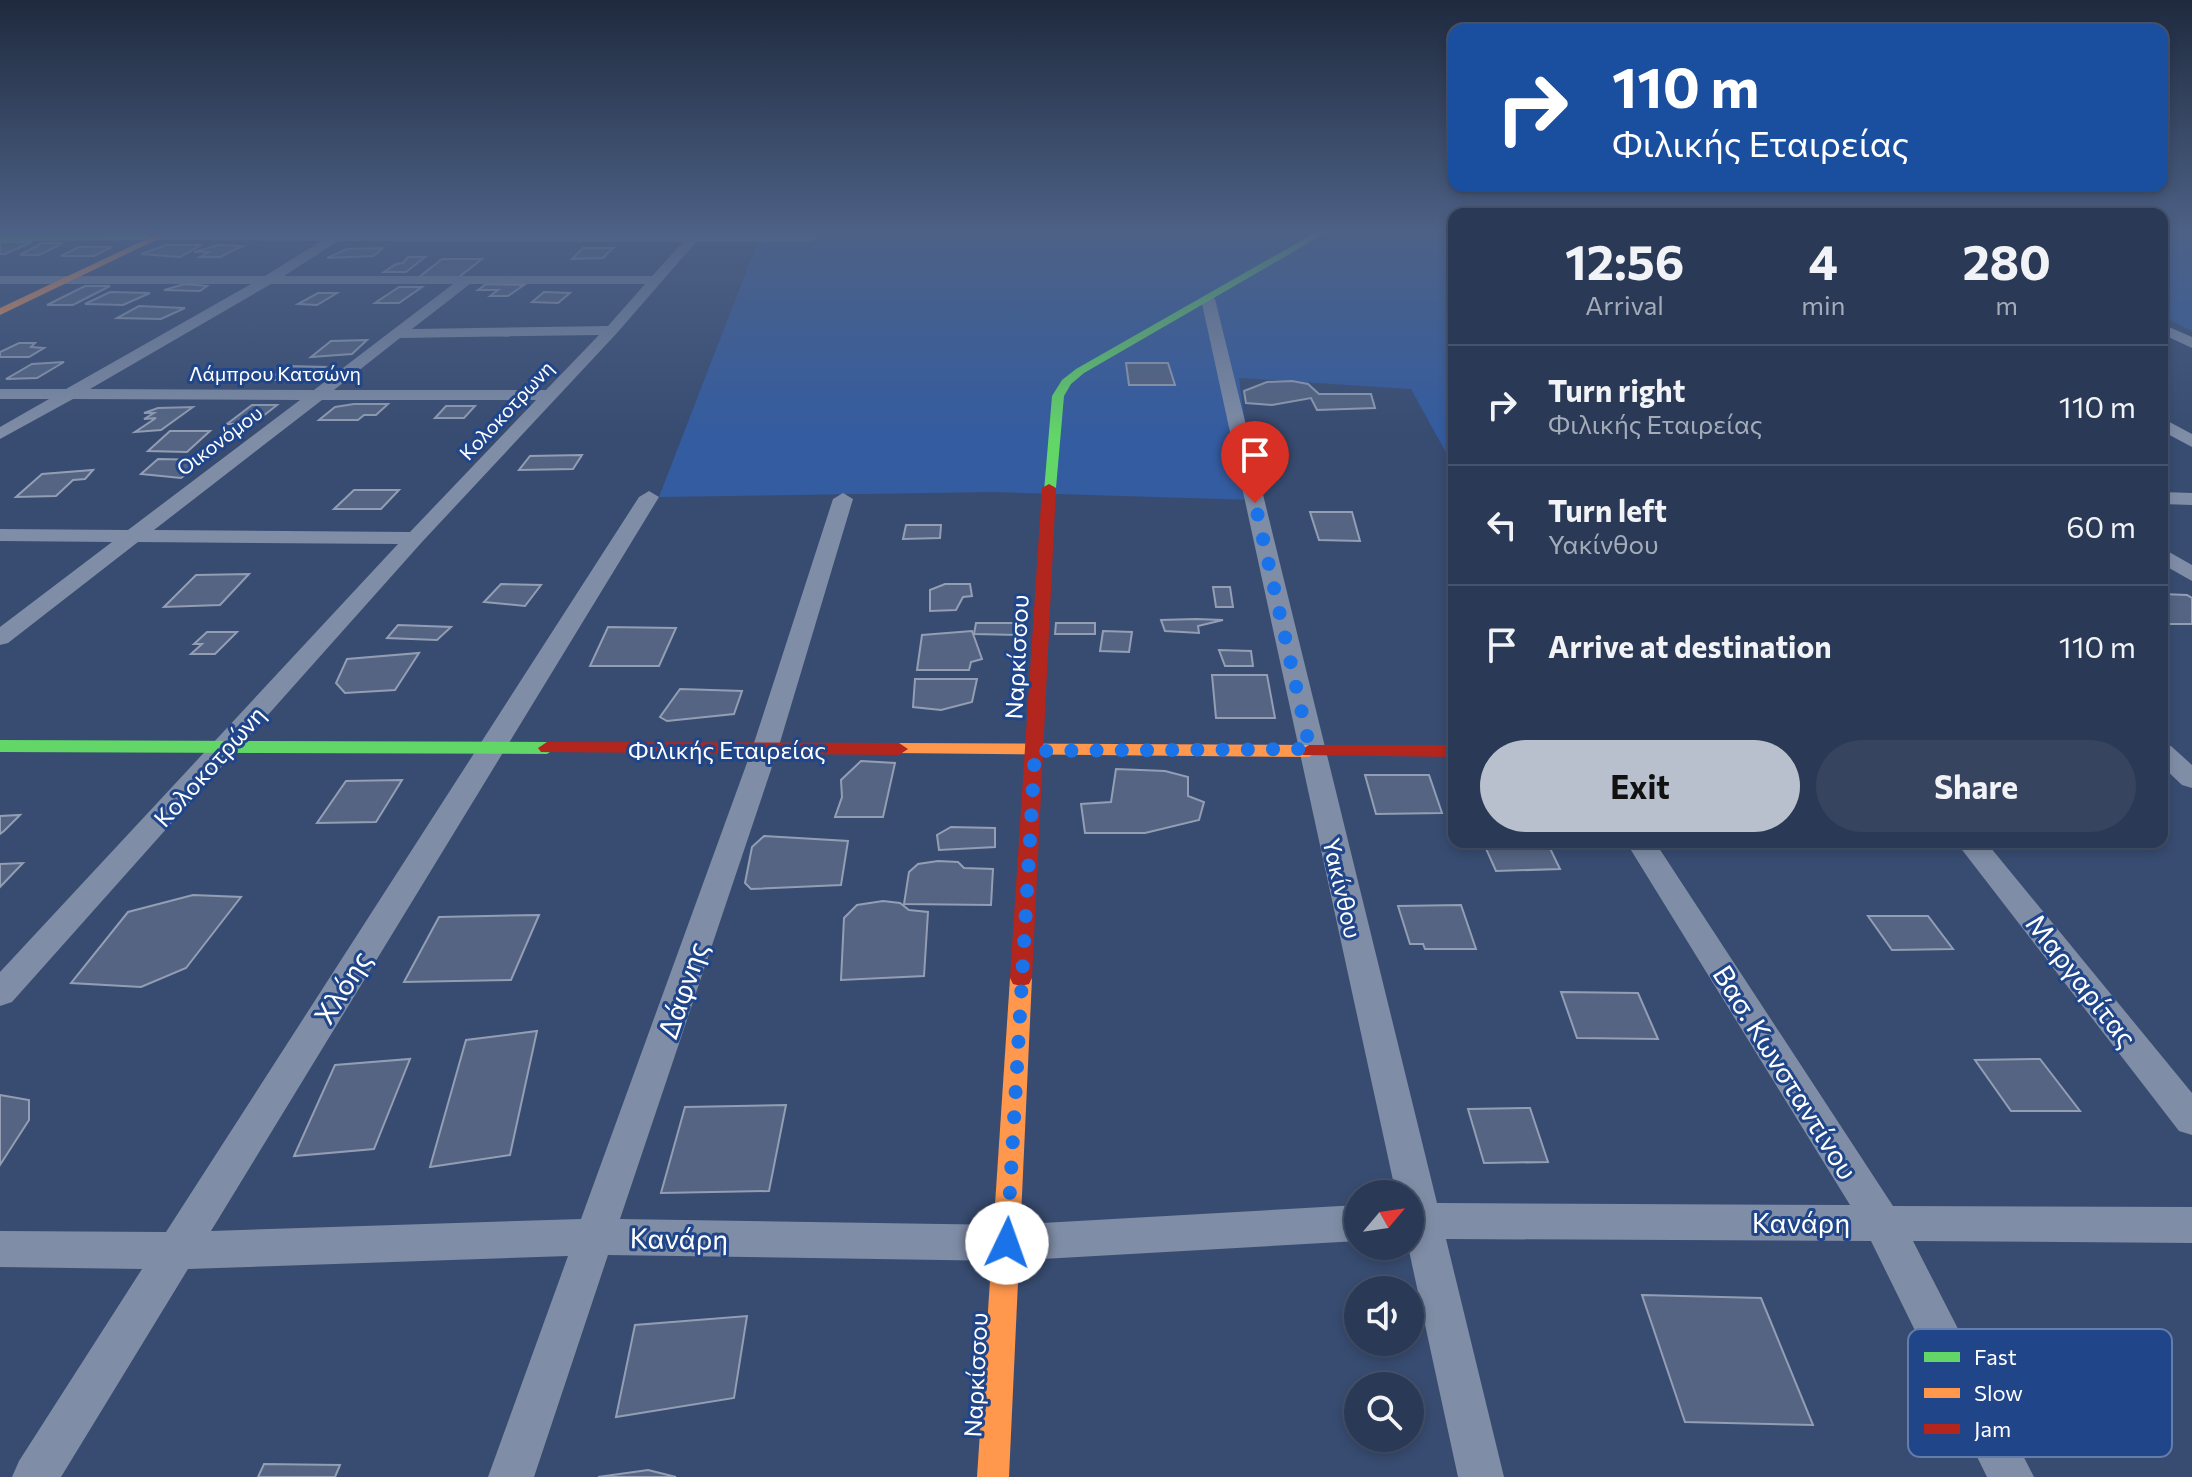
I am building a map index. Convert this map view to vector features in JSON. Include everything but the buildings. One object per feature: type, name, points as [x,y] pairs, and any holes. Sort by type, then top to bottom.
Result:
[{"type":"street","points":[[0,312],[28,299]]},
{"type":"street","points":[[0,434],[235,299]]},
{"type":"street","name":"Οικονόμου","points":[[0,638],[131,534],[441,299]]},
{"type":"street","name":"Κολοκοτρωνη","points":[[415,538],[639,299]]},
{"type":"street","name":"Υακίνθου","points":[[1208,299],[1407,1180]]},
{"type":"street","name":"Ναρκίσσου","points":[[993,1477],[1049,485],[1058,396],[1066,382],[1080,371],[1208,299]]},
{"type":"street","points":[[394,334],[612,330]]},
{"type":"street","points":[[2168,331],[2192,343]]},
{"type":"street","name":"Λάμπρου Κατσώνη","points":[[0,394],[551,395]]},
{"type":"street","points":[[2168,427],[2192,442]]},
{"type":"street","name":"Χλόης","points":[[35,1477],[649,497]]},
{"type":"street","points":[[2168,498],[2192,499]]},
{"type":"street","name":"Δάφνης","points":[[511,1477],[765,749],[843,499]]},
{"type":"street","points":[[0,535],[415,538]]},
{"type":"street","name":"Κολοκοτρώνη","points":[[0,993],[415,538]]},
{"type":"street","points":[[2168,558],[2192,575]]},
{"type":"street","name":"Φιλικής Εταιρείας","points":[[0,746],[229,744],[492,748],[1448,751]]},
{"type":"street","points":[[2168,752],[2192,752]]},
{"type":"street","points":[[2168,757],[2192,779]]},
{"type":"street","name":"Βασ. Κωνσταντίνου","points":[[1644,848],[1882,1222],[1936,1329]]},
{"type":"street","name":"Μαργαρίτας","points":[[1975,848],[2192,1120]]},
{"type":"street","name":"Κανάρη","points":[[1424,1220],[2192,1225]]},
{"type":"street","name":"Κανάρη","points":[[0,1249],[177,1251],[597,1237],[1007,1243],[1344,1224]]},
{"type":"street","name":"Υακίνθου","points":[[1424,1252],[1481,1477]]},
{"type":"street","name":"Βασ. Κωνσταντίνου","points":[[2001,1457],[2011,1477]]},
{"type":"shaded area","points":[[736,299],[1448,299],[1448,456],[1411,389],[1239,378],[1255,500],[995,492],[659,497]]},
{"type":"shaded area","points":[[2168,299],[2192,299],[2192,331],[2168,319]]},
{"type":"traffic: fast","points":[[1049,488],[1058,396],[1066,382],[1206,299]]},
{"type":"traffic: fast","points":[[0,746],[547,748]]},
{"type":"traffic: slow","points":[[0,312],[28,299]]},
{"type":"traffic: slow","points":[[899,749],[1309,751]]},
{"type":"traffic: slow","points":[[993,1477],[1021,978]]},
{"type":"traffic: jam","points":[[1021,978],[1049,488]]},
{"type":"traffic: jam","points":[[547,748],[899,749]]},
{"type":"traffic: jam","points":[[1309,751],[1448,751]]},
{"type":"route","points":[[1007,1243],[1035,751],[1310,749],[1255,503]]}]
